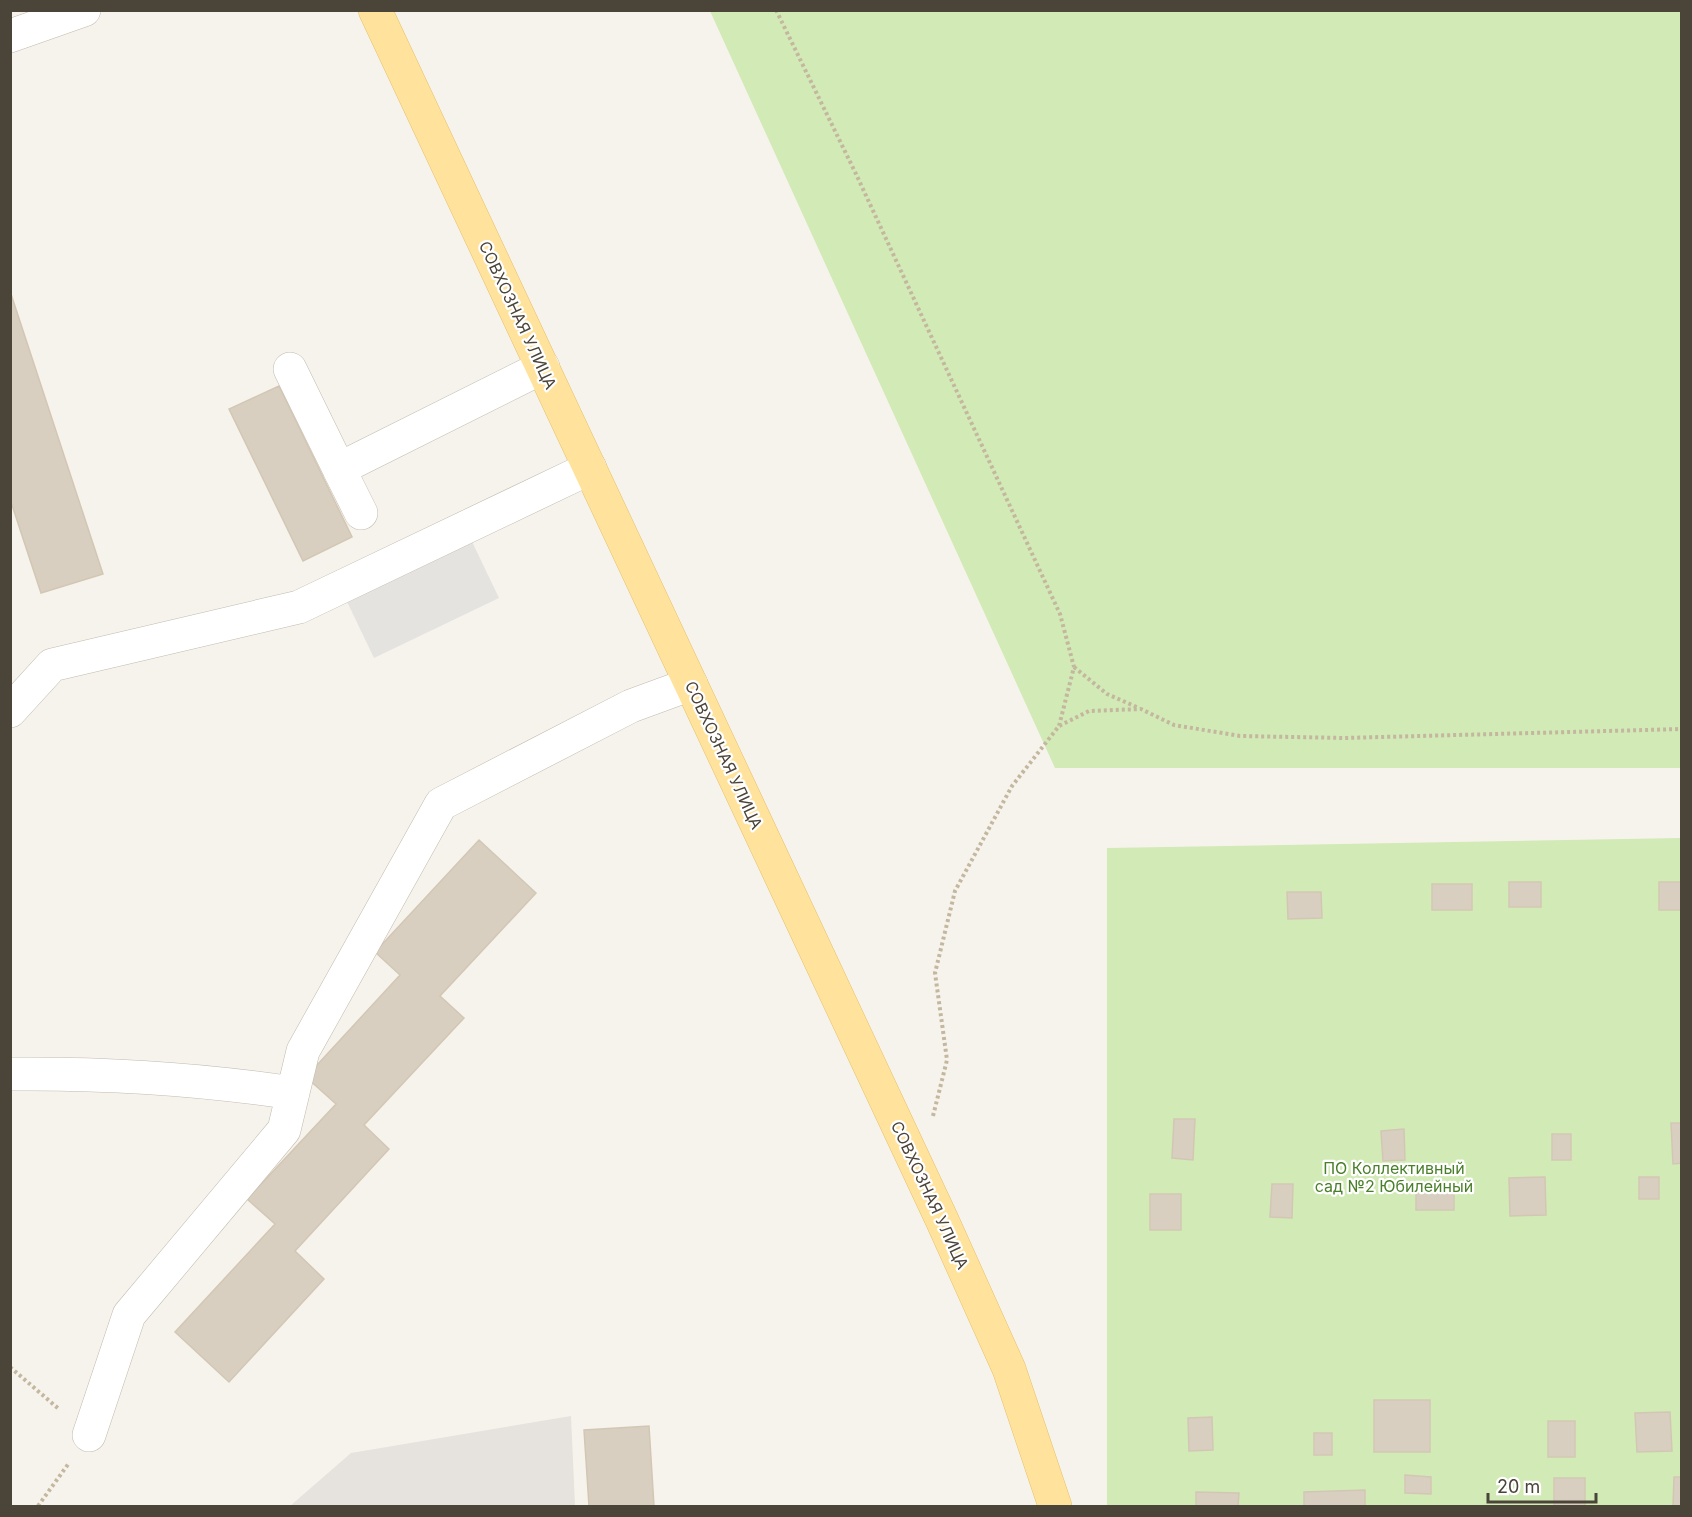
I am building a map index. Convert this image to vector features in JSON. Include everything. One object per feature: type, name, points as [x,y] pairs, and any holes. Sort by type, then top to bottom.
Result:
[{"type":"main road","name":"СОВХОЗНАЯ УЛИЦА","points":[[375,10],[919,1172],[1009,1370],[1055,1506]]},
{"type":"lane","points":[[10,36],[84,10]]},
{"type":"lane","points":[[339,469],[543,367]]},
{"type":"lane","points":[[290,369],[361,513]]},
{"type":"lane","points":[[10,711],[52,665],[298,607],[590,468]]},
{"type":"lane","points":[[89,1435],[129,1315],[284,1130],[303,1051],[441,804],[631,706],[691,684]]},
{"type":"lane","points":[[10,1074],[60,1073],[249,1086],[292,1093]]},
{"type":"path","points":[[776,10],[856,174],[1060,614],[1074,667],[1059,726],[1012,786],[955,891],[935,973],[947,1060],[919,1172]]},
{"type":"path","points":[[1074,667],[1107,694],[1174,725],[1240,736],[1345,738],[1682,729]]},
{"type":"path","points":[[1059,726],[1089,711],[1141,709]]},
{"type":"path","points":[[10,1366],[89,1435],[38,1506]]},
{"type":"shaded area","points":[[465,527],[499,598],[374,658],[340,587]]},
{"type":"shaded area","points":[[571,1416],[575,1506],[290,1506],[351,1453]]},
{"type":"green space","points":[[710,11],[1681,11],[1681,768],[1055,768]]},
{"type":"green space","name":"ПО Коллективный сад №2 Юбилейный","points":[[1681,838],[1681,1506],[1107,1506],[1107,848]]},
{"type":"building","points":[[10,291],[103,574],[41,593],[10,499]]},
{"type":"building","points":[[279,386],[352,537],[303,561],[229,409]]},
{"type":"building","points":[[479,840],[536,893],[440,996],[464,1018],[364,1125],[389,1149],[295,1251],[324,1279],[229,1382],[175,1332],[275,1224],[247,1199],[336,1104],[306,1077],[400,975],[375,952]]},
{"type":"building","points":[[1509,882],[1541,882],[1541,907],[1509,907]]},
{"type":"building","points":[[1659,882],[1682,882],[1682,910],[1659,910]]},
{"type":"building","points":[[1432,884],[1472,884],[1472,910],[1432,910]]},
{"type":"building","points":[[1287,892],[1321,892],[1322,918],[1288,919]]},
{"type":"building","points":[[1174,1119],[1195,1119],[1193,1160],[1172,1158]]},
{"type":"building","points":[[1671,1123],[1682,1123],[1682,1163],[1673,1164]]},
{"type":"building","points":[[1404,1129],[1405,1160],[1383,1161],[1381,1131]]},
{"type":"building","points":[[1552,1134],[1571,1134],[1571,1160],[1552,1160]]},
{"type":"building","points":[[1545,1177],[1546,1215],[1510,1216],[1509,1178]]},
{"type":"building","points":[[1639,1177],[1659,1177],[1659,1199],[1639,1199]]},
{"type":"building","points":[[1272,1184],[1293,1184],[1292,1218],[1270,1217]]},
{"type":"building","points":[[1416,1184],[1454,1184],[1454,1210],[1416,1210]]},
{"type":"building","points":[[1150,1194],[1181,1194],[1181,1230],[1150,1230]]},
{"type":"building","points":[[1374,1400],[1430,1400],[1430,1452],[1374,1452]]},
{"type":"building","points":[[1670,1412],[1672,1451],[1637,1452],[1635,1413]]},
{"type":"building","points":[[1212,1417],[1213,1450],[1189,1451],[1188,1418]]},
{"type":"building","points":[[1548,1421],[1575,1421],[1575,1457],[1548,1457]]},
{"type":"building","points":[[649,1426],[654,1506],[589,1506],[584,1430]]},
{"type":"building","points":[[1314,1433],[1332,1433],[1332,1455],[1314,1455]]},
{"type":"building","points":[[1405,1475],[1431,1477],[1431,1494],[1405,1493]]},
{"type":"building","points":[[1674,1477],[1682,1477],[1682,1506],[1673,1506]]},
{"type":"building","points":[[1554,1478],[1585,1478],[1585,1506],[1554,1506]]},
{"type":"building","points":[[1365,1490],[1365,1506],[1304,1506],[1304,1492]]},
{"type":"building","points":[[1196,1492],[1239,1493],[1238,1506],[1196,1506]]}]
